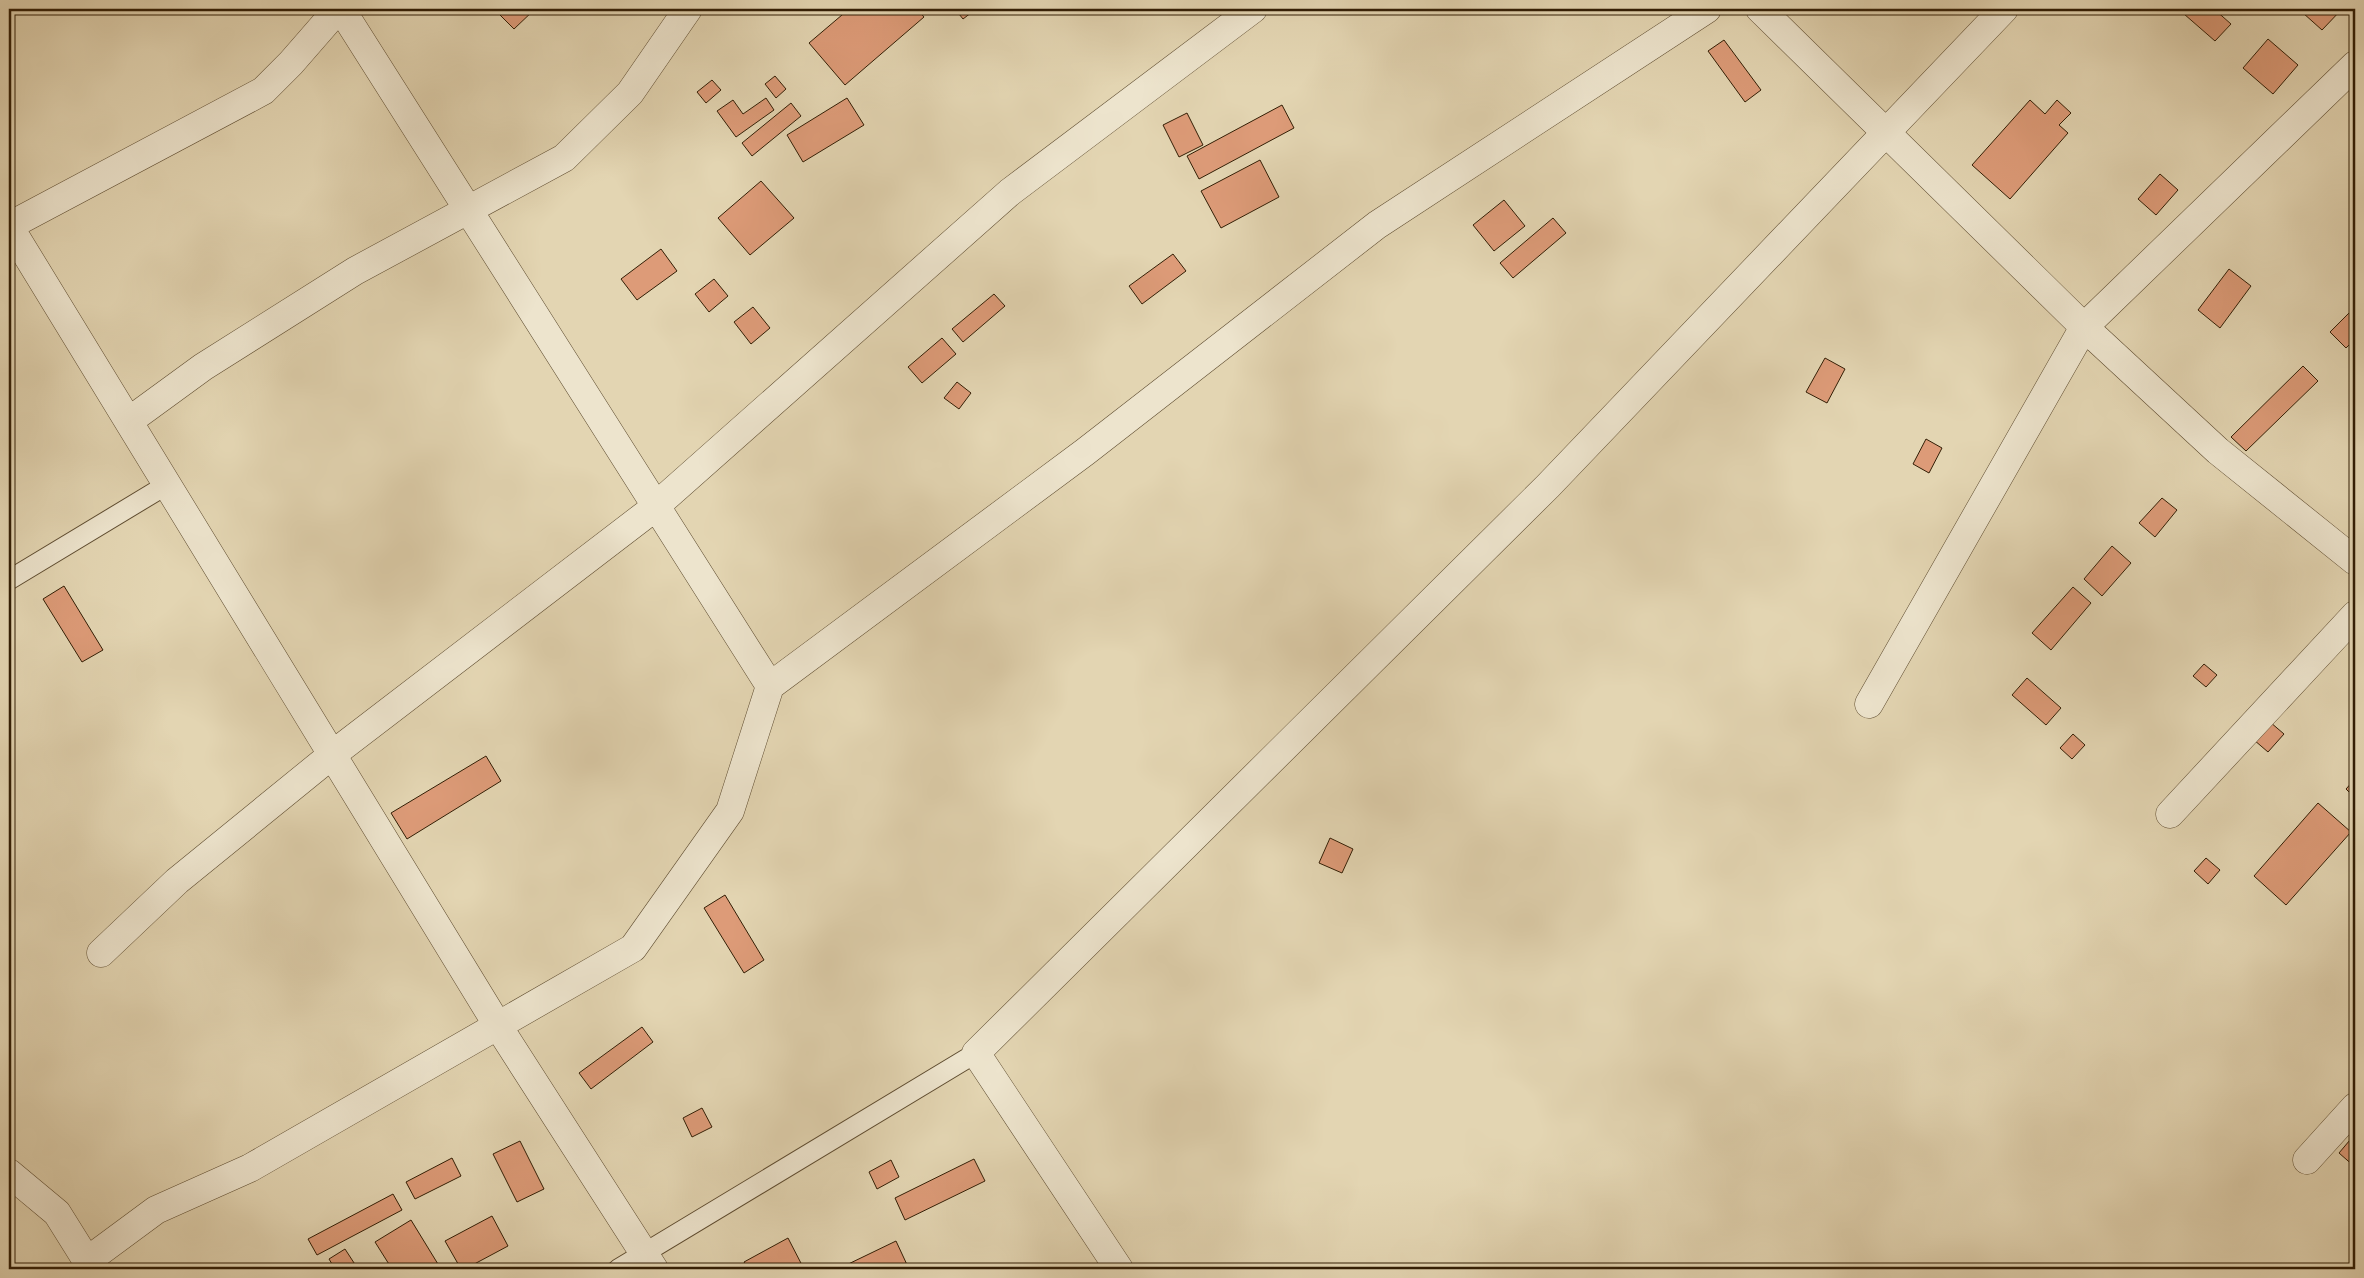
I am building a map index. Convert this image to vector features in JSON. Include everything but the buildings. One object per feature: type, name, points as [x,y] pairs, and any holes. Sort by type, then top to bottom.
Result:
[{"type":"street","points":[[649,1261],[498,1026],[9,226],[263,91],[291,63],[339,9],[770,686]]},
{"type":"street","points":[[129,421],[203,367],[355,271],[564,158],[630,93],[688,9]]},
{"type":"street","points":[[100,953],[177,881],[333,754],[656,506],[1010,192],[1253,9]]},
{"type":"street","points":[[9,1173],[57,1213],[86,1265],[156,1210],[250,1168],[633,948],[730,811],[770,686],[1085,452],[1377,225],[1707,9]]},
{"type":"street","points":[[1760,9],[2084,326],[2218,451],[2355,561]]},
{"type":"street","points":[[1119,1269],[976,1053],[1548,486],[2004,9]]},
{"type":"street","points":[[1869,704],[2084,326],[2355,64]]},
{"type":"street","points":[[2170,814],[2355,615]]},
{"type":"street","points":[[2307,1160],[2355,1107]]},
{"type":"lane","points":[[9,580],[168,484]]},
{"type":"lane","points":[[618,1269],[649,1261],[976,1053]]}]
